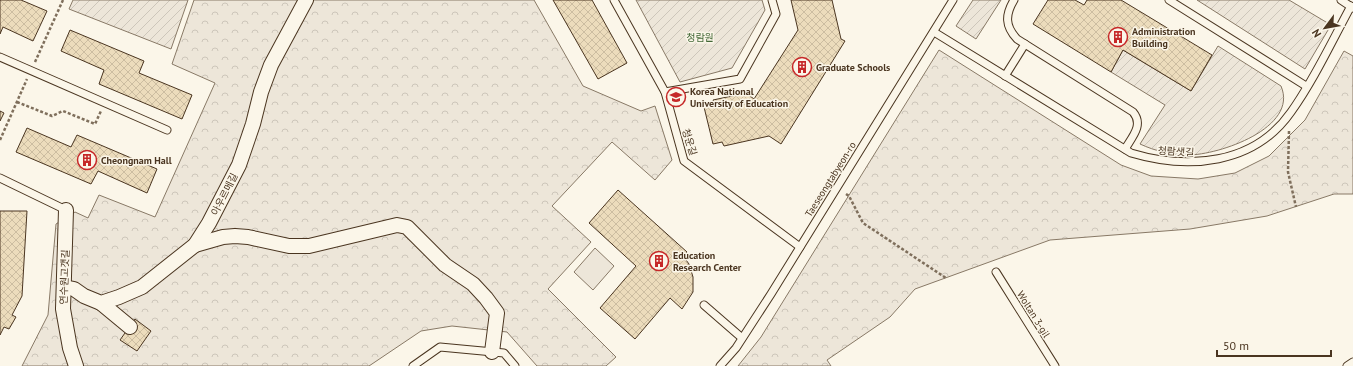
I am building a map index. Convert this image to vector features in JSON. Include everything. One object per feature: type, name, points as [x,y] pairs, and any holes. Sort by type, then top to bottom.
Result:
[{"type":"street","name":"아우르메길","points":[[101,303],[142,287],[195,245],[209,223],[239,165],[253,124],[261,92],[271,65],[306,0]]},
{"type":"street","name":"연수원고갯길","points":[[66,210],[63,309],[70,348],[76,366]]},
{"type":"street","points":[[195,245],[222,237],[234,236],[248,237],[289,246],[309,246],[397,225],[408,227],[445,265],[473,284],[490,303],[497,314],[492,352]]},
{"type":"street","points":[[64,287],[74,289],[84,296],[101,303],[130,327]]},
{"type":"lane","name":"청운길","points":[[614,0],[665,92],[684,161],[800,247]]},
{"type":"lane","points":[[665,92],[740,79],[776,14],[772,0]]},
{"type":"lane","name":"Taeseongtabyeon-ro","points":[[720,366],[742,338],[954,0]]},
{"type":"lane","points":[[1014,0],[1007,12],[1007,20],[1012,33],[1025,44],[1133,112],[1137,117],[1139,122],[1125,149]]},
{"type":"lane","points":[[1169,0],[1306,86]]},
{"type":"lane","points":[[1341,0],[1352,7]]},
{"type":"lane","name":"청람샛길","points":[[934,32],[1125,149],[1154,160],[1192,162],[1218,159],[1239,154],[1254,147],[1273,133],[1290,113],[1352,7]]},
{"type":"lane","points":[[1005,76],[1025,44]]},
{"type":"lane","points":[[0,57],[166,130]]},
{"type":"lane","points":[[0,178],[66,210]]},
{"type":"lane","name":"Woltan 3-gil","points":[[996,272],[1055,366]]},
{"type":"lane","points":[[704,305],[742,338]]},
{"type":"lane","points":[[413,366],[440,347],[504,353],[515,366]]},
{"type":"lane","points":[[1347,366],[1353,362]]},
{"type":"path","points":[[0,140],[63,0]]},
{"type":"path","points":[[17,102],[52,116],[63,111],[95,124]]},
{"type":"path","points":[[1290,113],[1287,160],[1291,191],[1296,207]]},
{"type":"path","points":[[837,188],[849,196],[864,223],[946,278]]},
{"type":"green space","points":[[73,0],[188,0],[171,49],[69,9]]},
{"type":"green space","points":[[194,0],[534,0],[583,86],[641,111],[655,106],[672,160],[655,180],[612,142],[552,206],[591,242],[548,289],[616,357],[606,366],[537,366],[507,332],[452,326],[421,331],[369,366],[22,366],[48,315],[56,224],[75,212],[88,218],[99,195],[155,217],[215,83],[172,64]]},
{"type":"green space","name":"청람원","points":[[636,0],[762,0],[765,10],[732,68],[680,82]]},
{"type":"green space","points":[[973,0],[1001,0],[976,39],[956,26]]},
{"type":"green space","points":[[1197,0],[1289,0],[1331,25],[1305,69]]},
{"type":"green space","points":[[1218,46],[1281,86],[1283,101],[1278,114],[1268,126],[1253,136],[1236,144],[1202,154],[1182,155],[1158,151],[1140,144],[1165,105],[1111,72],[1123,50],[1191,91]]},
{"type":"green space","points":[[939,50],[1121,165],[1151,176],[1198,179],[1235,173],[1269,156],[1305,120],[1344,51],[1353,56],[1353,194],[1334,194],[1267,216],[1190,229],[1050,240],[915,289],[890,317],[827,360],[831,366],[738,366],[761,337]]},
{"type":"green space","points":[[595,248],[614,266],[593,290],[574,272]]},
{"type":"building","points":[[0,0],[21,0],[47,11],[33,41],[3,27],[0,34]]},
{"type":"building","points":[[553,0],[592,0],[627,63],[598,79]]},
{"type":"building","name":"Graduate Schools","points":[[791,0],[832,0],[841,39],[845,41],[781,144],[769,136],[724,146],[722,142],[713,144],[704,107],[714,104],[713,100],[746,93],[754,99],[798,30]]},
{"type":"building","name":"Administration Building","points":[[1048,0],[1075,0],[1084,5],[1087,0],[1121,0],[1212,55],[1191,91],[1123,50],[1111,72],[1033,24]]},
{"type":"building","points":[[70,30],[144,61],[139,73],[192,95],[182,119],[99,84],[104,70],[61,51]]},
{"type":"building","points":[[0,111],[4,113],[0,121]]},
{"type":"building","name":"Cheongnam Hall","points":[[27,128],[71,147],[77,135],[157,169],[147,193],[98,171],[91,184],[16,152]]},
{"type":"building","name":"Education Research Center","points":[[618,190],[687,252],[683,256],[689,264],[693,277],[693,292],[682,309],[670,298],[635,339],[600,308],[636,266],[589,223]]},
{"type":"building","points":[[0,211],[27,211],[22,296],[12,315],[16,317],[9,329],[4,327],[0,335]]},
{"type":"building","points":[[135,319],[151,331],[137,351],[120,340]]},
{"type":"place","name":"Administration Building","points":[[1118,37]]},
{"type":"place","name":"Graduate Schools","points":[[802,67]]},
{"type":"place","name":"Korea National University of Education","points":[[676,97]]},
{"type":"place","name":"Cheongnam Hall","points":[[87,160]]},
{"type":"place","name":"Education Research Center","points":[[659,261]]}]
